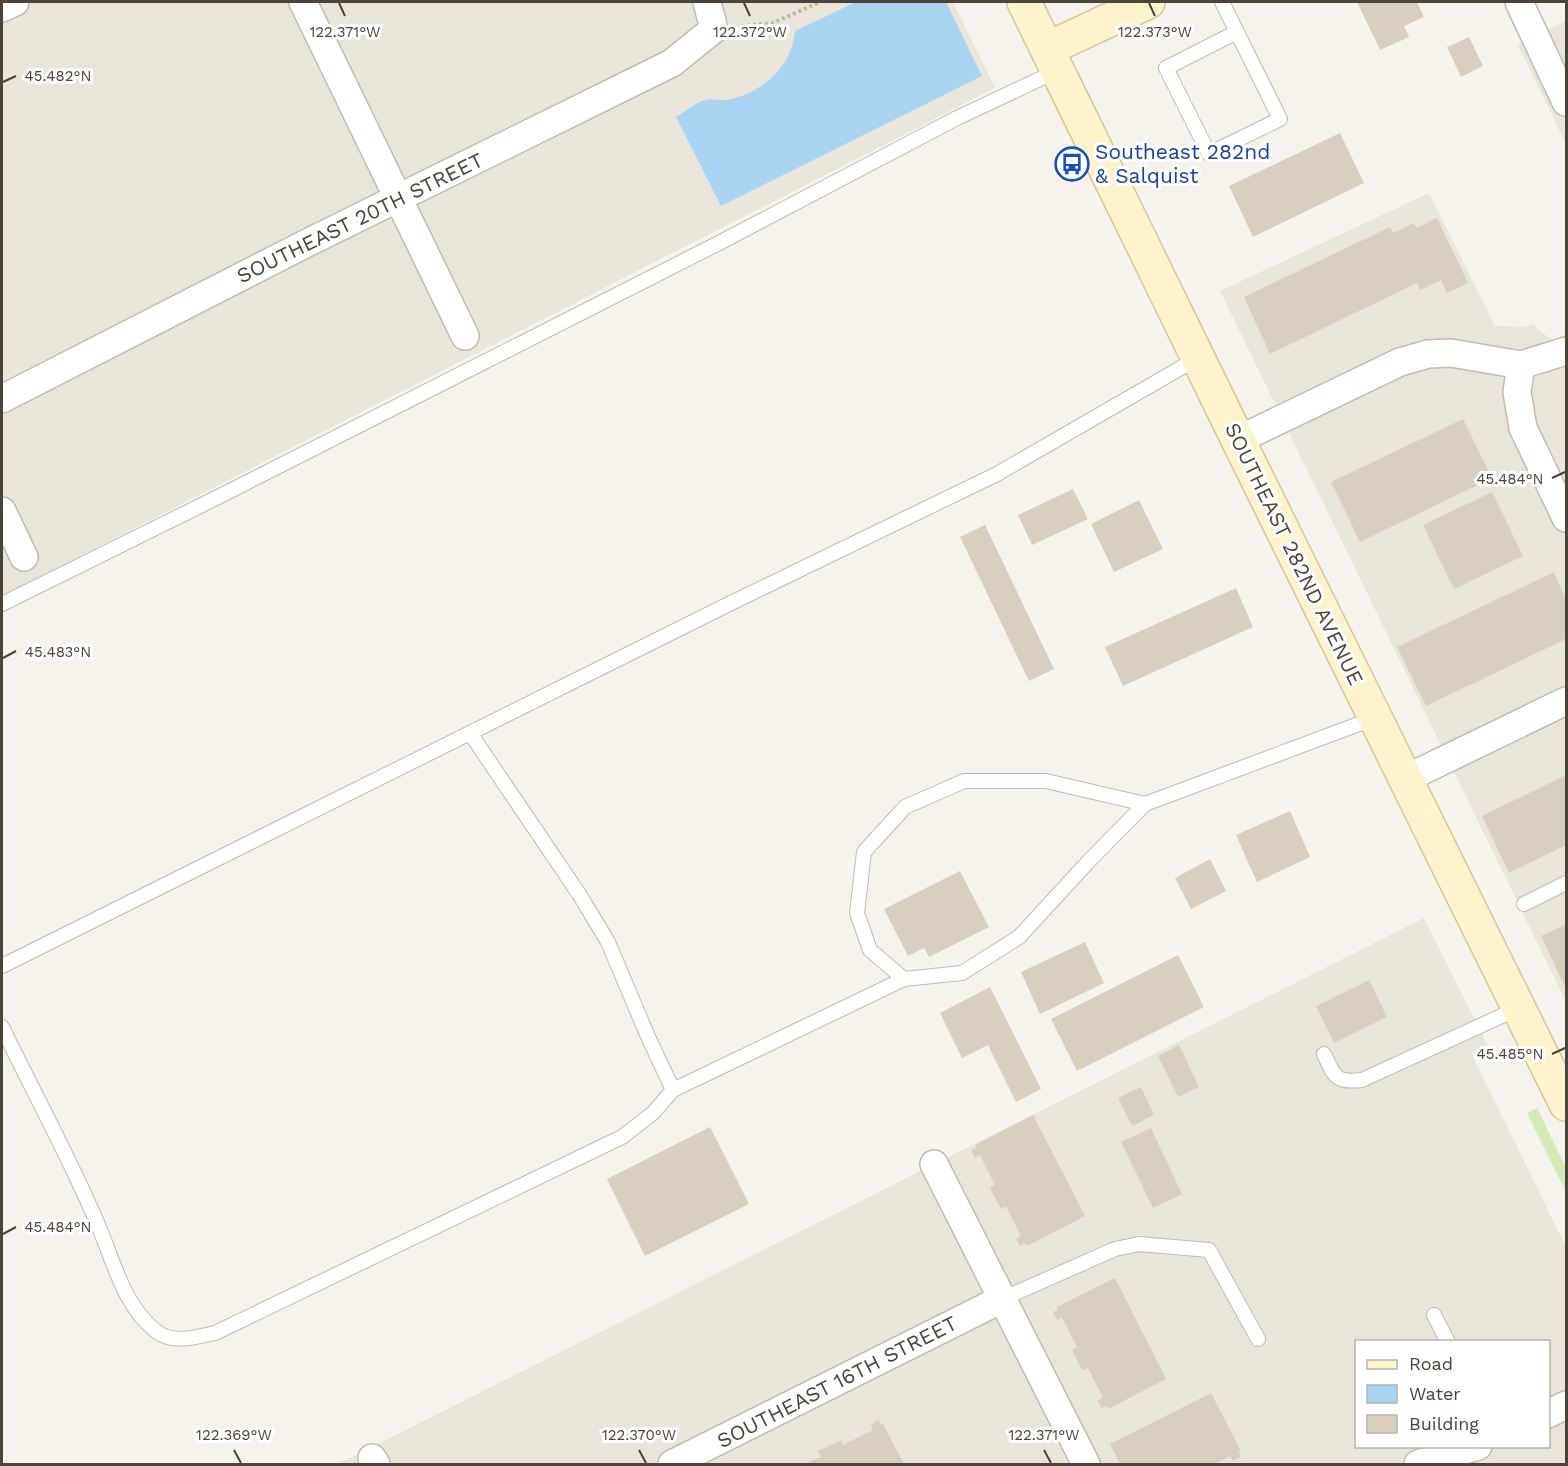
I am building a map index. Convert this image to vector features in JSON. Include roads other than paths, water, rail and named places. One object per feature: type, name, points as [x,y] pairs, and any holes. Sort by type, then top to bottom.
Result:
[{"type":"main road","name":"SOUTHEAST 282ND AVENUE","points":[[1024,2],[1566,1104]]},
{"type":"main road","points":[[1053,60],[1148,2]]},
{"type":"street","points":[[2,8],[15,2]]},
{"type":"street","points":[[303,2],[465,336]]},
{"type":"street","name":"SOUTHEAST 20TH STREET","points":[[2,399],[398,198],[672,63],[714,29],[707,2]]},
{"type":"street","points":[[1519,2],[1566,102]]},
{"type":"street","points":[[1238,440],[1400,363],[1428,354],[1451,353],[1521,365],[1566,351]]},
{"type":"street","points":[[1521,365],[1517,392],[1523,428],[1566,518]]},
{"type":"street","points":[[2,511],[24,557]]},
{"type":"street","points":[[1405,779],[1566,701]]},
{"type":"street","points":[[934,1164],[1086,1464]]},
{"type":"street","name":"SOUTHEAST 16TH STREET","points":[[672,1464],[1002,1299]]},
{"type":"street","points":[[1550,1413],[1566,1405]]},
{"type":"street","points":[[1418,1464],[1471,1448]]},
{"type":"lane","points":[[1222,2],[1237,32],[1280,119],[1209,154],[1166,68],[1237,32]]},
{"type":"lane","points":[[2,604],[719,243],[957,118],[1053,60]]},
{"type":"lane","points":[[2,966],[740,599],[997,474],[1198,358]]},
{"type":"lane","points":[[2,1027],[96,1220],[121,1282],[136,1310],[159,1333],[184,1340],[215,1333],[622,1137],[653,1113],[673,1090],[904,979],[962,973],[1019,937],[1145,804],[1375,718]]},
{"type":"lane","points":[[470,733],[579,894],[608,942],[673,1090]]},
{"type":"lane","points":[[904,979],[870,950],[857,913],[864,852],[905,807],[964,781],[1046,781],[1145,804]]},
{"type":"lane","points":[[1524,904],[1566,883]]},
{"type":"lane","points":[[1324,1054],[1335,1075],[1345,1082],[1362,1080],[1519,1008]]},
{"type":"lane","points":[[1002,1299],[1115,1249],[1139,1244],[1209,1250],[1258,1339]]},
{"type":"lane","points":[[1434,1315],[1447,1340]]},
{"type":"water","points":[[856,2],[946,2],[982,76],[721,206],[676,117],[701,101],[741,97],[763,85],[781,67],[788,56],[795,31]]},
{"type":"place","name":"Southeast 282nd & Salquist","points":[[1072,164]]}]
